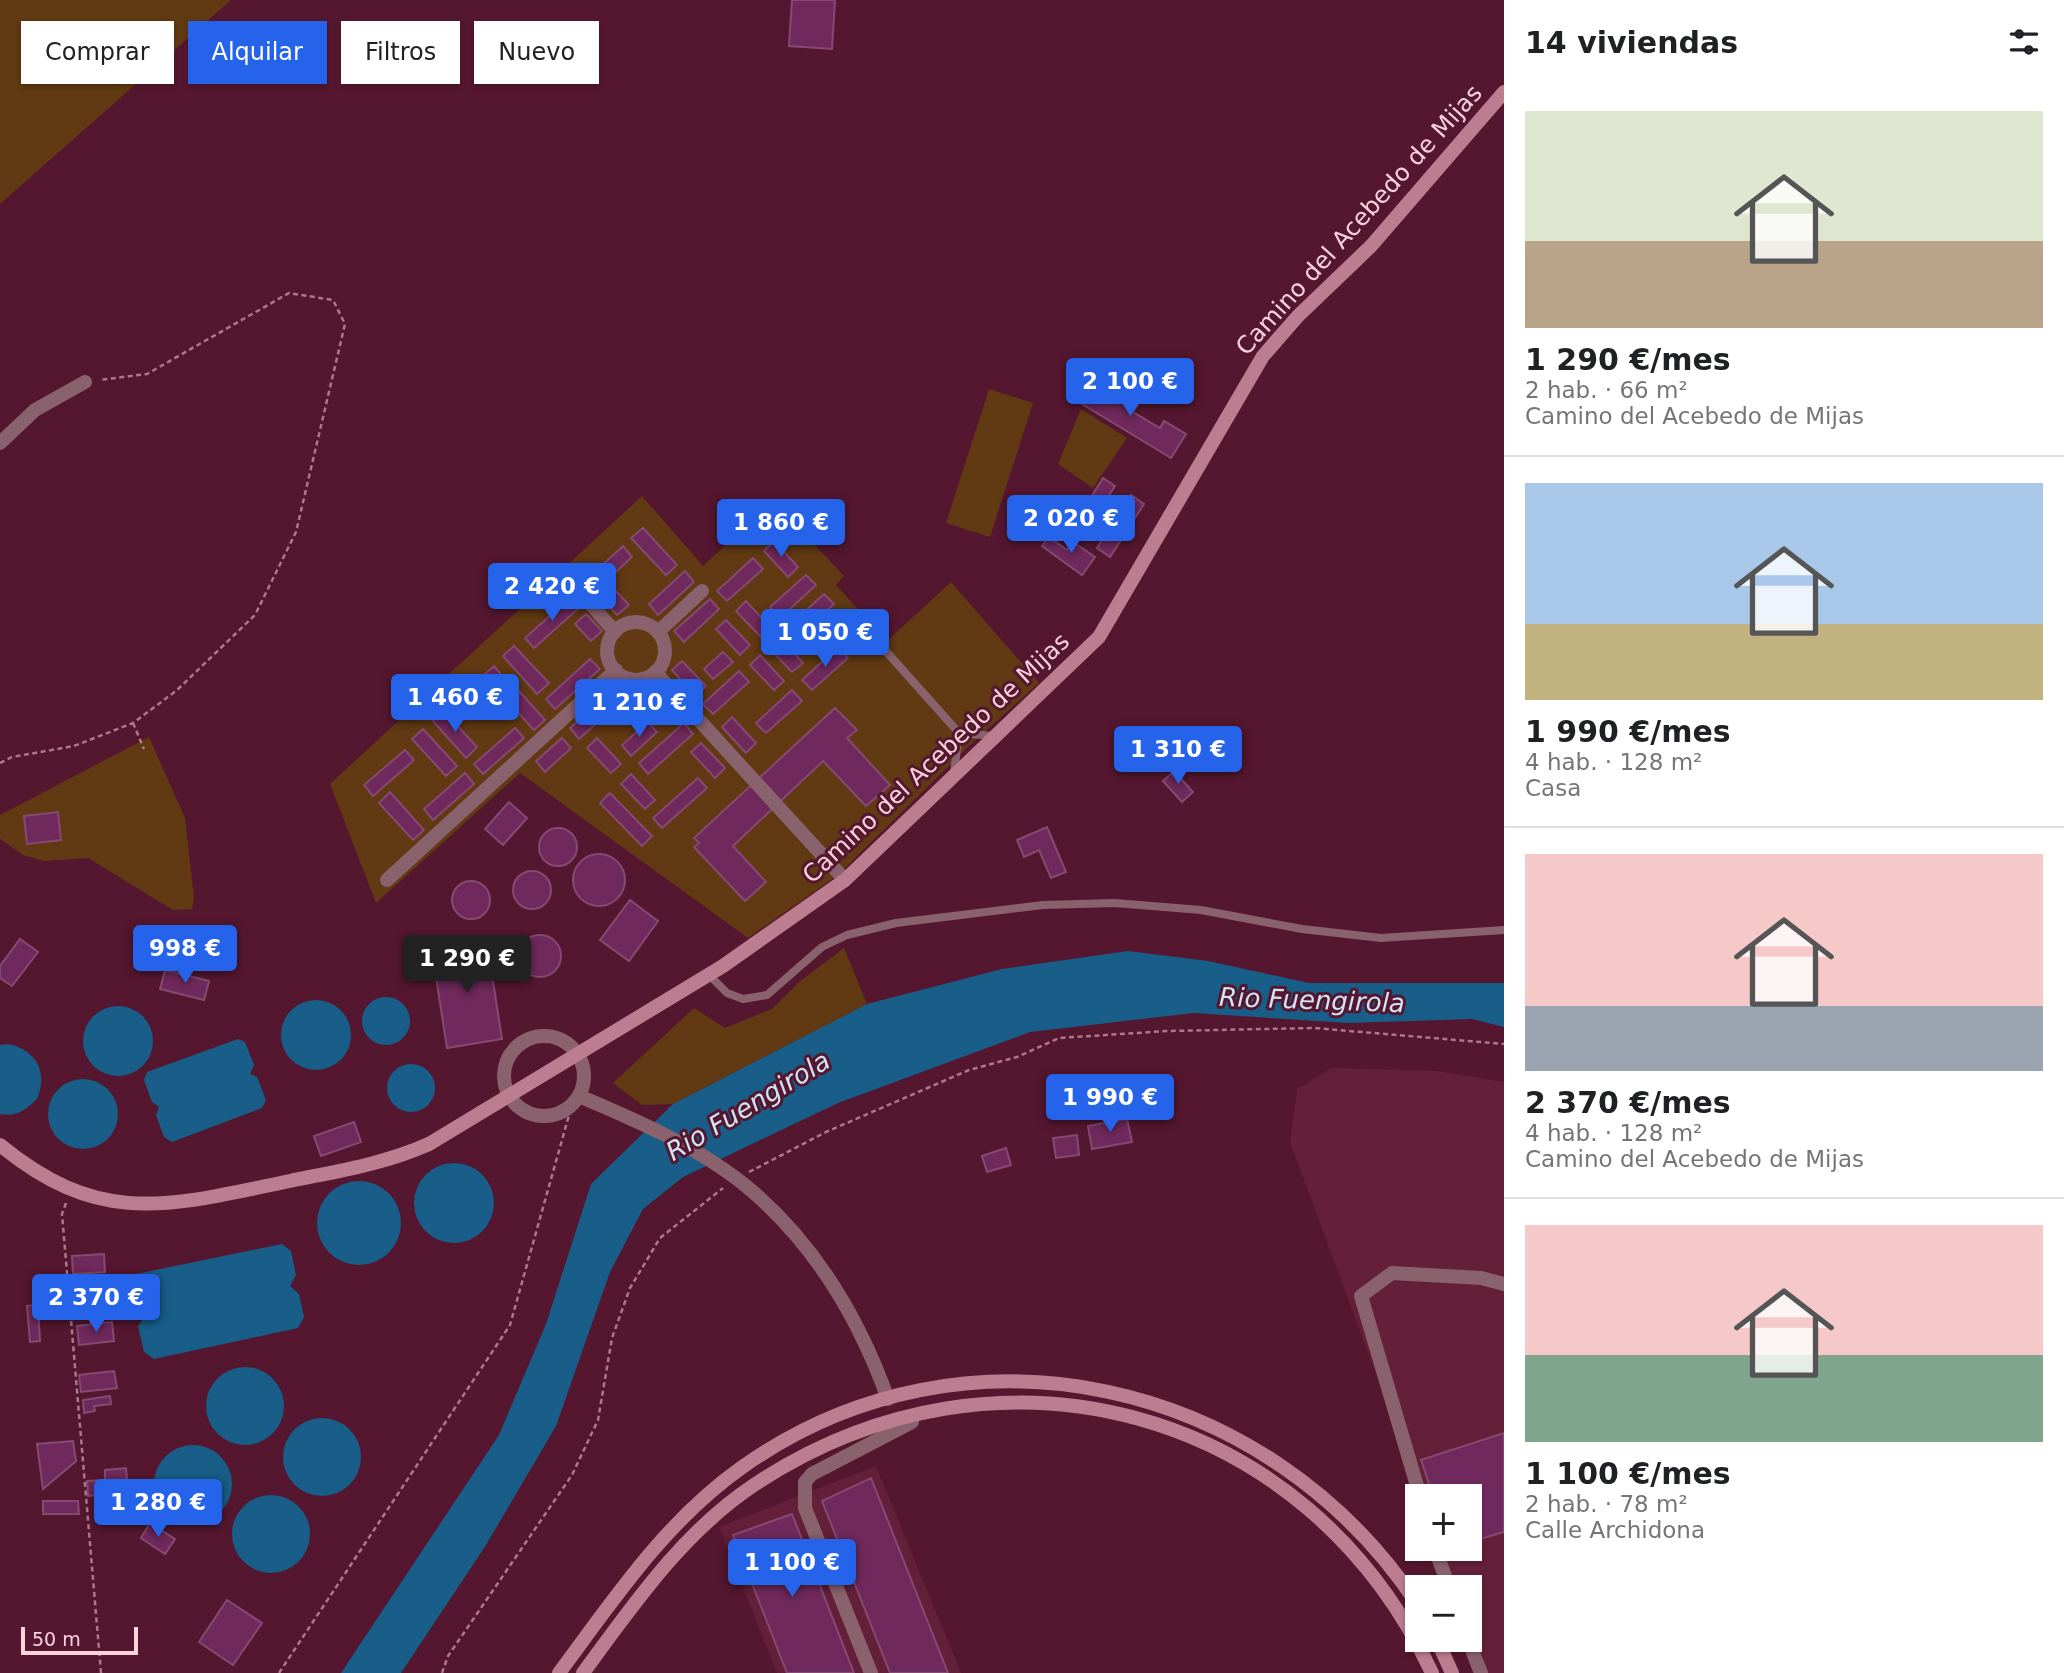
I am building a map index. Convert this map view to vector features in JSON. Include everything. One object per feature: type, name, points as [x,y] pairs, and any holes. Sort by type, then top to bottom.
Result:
[{"type":"street","name":"Camino del Acebedo de Mijas","points":[[0,1145],[45,1179],[100,1200],[133,1205],[163,1205],[382,1162],[429,1144],[781,928],[845,880],[1099,636],[1263,356],[1298,316],[1371,246],[1504,92]]},
{"type":"street","points":[[0,443],[35,410],[85,382]]},
{"type":"street","points":[[576,587],[615,632]]},
{"type":"street","points":[[657,632],[702,591]]},
{"type":"street","points":[[649,622],[657,632],[665,641],[664,663],[646,679],[623,678],[608,661],[609,638],[625,623],[649,622]]},
{"type":"street","points":[[387,880],[616,670]]},
{"type":"street","points":[[655,671],[845,880]]},
{"type":"street","points":[[554,1037],[570,1045],[578,1055],[583,1065],[584,1082],[575,1100],[554,1114],[542,1116],[522,1109],[510,1095],[504,1075],[507,1062],[516,1047],[528,1039],[554,1037]]},
{"type":"street","points":[[575,1100],[628,1117],[718,1166],[752,1192],[793,1234],[849,1310],[873,1357],[888,1399]]},
{"type":"street","points":[[1417,1484],[1362,1296],[1392,1273],[1481,1278],[1504,1284]]},
{"type":"street","points":[[559,1673],[647,1556],[707,1494],[777,1446],[845,1413],[888,1399],[971,1384],[1036,1382],[1118,1393],[1191,1416],[1271,1457],[1308,1483],[1355,1524],[1405,1588]]},
{"type":"street","points":[[583,1673],[627,1614],[690,1539],[751,1486],[788,1463],[852,1431],[934,1411],[987,1404],[1074,1404],[1157,1423],[1225,1453],[1294,1496],[1340,1538],[1387,1594],[1417,1641],[1432,1673]]},
{"type":"street","points":[[871,1673],[805,1507],[805,1482],[812,1474],[836,1459],[934,1411]]},
{"type":"street","points":[[1442,1652],[1452,1673]]},
{"type":"street","points":[[1473,1652],[1481,1673]]},
{"type":"lane","points":[[883,648],[959,733],[994,736]]},
{"type":"lane","points":[[954,773],[959,733]]},
{"type":"lane","points":[[708,974],[727,993],[743,999],[767,995],[822,947],[847,934],[896,923],[1042,905],[1115,903],[1188,909],[1302,929],[1381,938],[1504,930]]},
{"type":"path","points":[[0,763],[12,757],[74,746],[133,723],[176,691],[255,615],[296,532],[345,324],[333,300],[289,293],[147,374],[85,382]]},
{"type":"path","points":[[133,723],[144,748]]},
{"type":"path","points":[[442,1673],[448,1656],[577,1464],[598,1420],[612,1338],[636,1278],[660,1238],[700,1203],[736,1180],[838,1127],[969,1070],[1017,1057],[1059,1038],[1167,1031],[1314,1028],[1504,1044]]},
{"type":"path","points":[[278,1673],[510,1325],[575,1100]]},
{"type":"path","points":[[71,1190],[62,1214],[101,1673]]},
{"type":"shaded area","points":[[0,0],[231,0],[207,21],[188,21],[188,38],[174,50],[174,21],[21,21],[21,84],[136,84],[0,204]]},
{"type":"shaded area","points":[[989,389],[1033,403],[990,537],[946,523]]},
{"type":"shaded area","points":[[1081,409],[1127,438],[1093,488],[1058,464]]},
{"type":"shaded area","points":[[642,496],[703,566],[773,501],[844,576],[836,585],[887,641],[951,582],[1039,683],[972,743],[838,875],[748,938],[520,773],[376,903],[330,784]]},
{"type":"shaded area","points":[[149,737],[185,818],[194,898],[192,909],[173,910],[88,858],[44,861],[23,855],[0,839],[0,815]]},
{"type":"shaded area","points":[[844,948],[867,1004],[673,1104],[642,1105],[613,1083],[694,1008],[725,1028],[772,1009],[799,982]]},
{"type":"shaded area","points":[[1332,1068],[1436,1071],[1504,1082],[1504,1673],[1486,1673],[1478,1652],[1482,1652],[1482,1575],[1450,1575],[1445,1561],[1482,1561],[1482,1484],[1417,1484],[1290,1142],[1297,1089]]},
{"type":"shaded area","points":[[876,1466],[961,1673],[777,1673],[719,1527]]},
{"type":"water","name":"Rio Fuengirola","points":[[1128,951],[1208,961],[1309,983],[1504,983],[1504,1027],[1472,1019],[1349,1023],[1194,1013],[1030,1032],[838,1103],[683,1177],[643,1209],[610,1272],[556,1426],[486,1545],[401,1673],[341,1673],[499,1435],[546,1324],[591,1184],[673,1104],[867,1004],[1002,969]]},
{"type":"water","points":[[386,997],[395,998],[403,1004],[409,1012],[409,1030],[403,1038],[395,1044],[386,1045],[377,1044],[369,1038],[363,1030],[362,1021],[363,1012],[369,1004],[377,998]]},
{"type":"water","points":[[316,1000],[341,1010],[351,1035],[341,1060],[316,1070],[291,1060],[281,1035],[291,1010]]},
{"type":"water","points":[[125,1006],[138,1012],[147,1021],[151,1027],[151,1055],[143,1066],[132,1074],[111,1076],[93,1066],[85,1055],[83,1034],[93,1016],[104,1008]]},
{"type":"water","points":[[238,1039],[245,1042],[254,1065],[250,1074],[257,1077],[266,1100],[262,1108],[172,1142],[164,1137],[156,1115],[159,1107],[152,1102],[144,1080],[147,1072]]},
{"type":"water","points":[[0,1045],[19,1047],[33,1057],[38,1064],[41,1080],[37,1099],[20,1112],[6,1115],[0,1114]]},
{"type":"water","points":[[411,1064],[428,1071],[435,1088],[428,1105],[411,1112],[394,1105],[387,1088],[394,1071]]},
{"type":"water","points":[[90,1079],[103,1085],[112,1094],[116,1100],[116,1128],[108,1139],[97,1147],[76,1149],[58,1139],[50,1128],[48,1107],[58,1089],[69,1081]]},
{"type":"water","points":[[454,1163],[469,1166],[482,1175],[491,1188],[494,1203],[491,1218],[482,1231],[469,1240],[454,1243],[439,1240],[426,1231],[417,1218],[414,1203],[417,1188],[426,1175],[439,1166]]},
{"type":"water","points":[[359,1181],[375,1184],[389,1193],[398,1207],[401,1223],[398,1239],[389,1253],[375,1262],[359,1265],[343,1262],[329,1253],[320,1239],[317,1223],[320,1207],[329,1193],[343,1184]]},
{"type":"water","points":[[282,1244],[291,1251],[296,1275],[290,1286],[299,1294],[304,1317],[298,1328],[154,1359],[144,1352],[138,1326],[145,1316],[135,1310],[129,1283],[136,1274]]},
{"type":"water","points":[[237,1367],[253,1367],[267,1373],[278,1384],[284,1398],[284,1414],[278,1428],[267,1439],[253,1445],[237,1445],[223,1439],[212,1428],[206,1414],[206,1398],[212,1384],[223,1373]]},
{"type":"water","points":[[314,1418],[330,1418],[344,1424],[355,1435],[361,1449],[361,1465],[355,1479],[344,1490],[330,1496],[314,1496],[300,1490],[289,1479],[283,1465],[283,1449],[289,1435],[300,1424]]},
{"type":"water","points":[[185,1445],[201,1445],[215,1451],[226,1462],[232,1476],[232,1492],[226,1506],[215,1517],[201,1523],[185,1523],[171,1517],[160,1506],[154,1492],[154,1476],[160,1462],[171,1451]]},
{"type":"water","points":[[263,1495],[279,1495],[293,1501],[304,1512],[310,1526],[310,1542],[304,1556],[293,1567],[279,1573],[263,1573],[249,1567],[238,1556],[232,1542],[232,1526],[238,1512],[249,1501]]},
{"type":"building","points":[[792,0],[835,0],[832,49],[789,46]]},
{"type":"building","points":[[1092,377],[1138,405],[1133,412],[1160,428],[1164,421],[1186,434],[1171,458],[1077,401]]},
{"type":"building","points":[[1103,478],[1115,486],[1082,536],[1059,521],[1072,502],[1083,510]]},
{"type":"building","points":[[1131,495],[1144,504],[1110,557],[1097,548]]},
{"type":"building","points":[[643,528],[677,565],[666,575],[631,538]]},
{"type":"building","points":[[1049,537],[1067,550],[1073,542],[1095,557],[1082,575],[1042,546]]},
{"type":"building","points":[[774,541],[798,567],[788,577],[764,551]]},
{"type":"building","points":[[623,546],[632,557],[596,590],[587,579]]},
{"type":"building","points":[[753,558],[763,569],[727,601],[717,591]]},
{"type":"building","points":[[685,571],[694,582],[658,615],[649,604]]},
{"type":"building","points":[[806,575],[816,585],[780,618],[770,607]]},
{"type":"building","points":[[613,588],[629,605],[617,615],[602,599]]},
{"type":"building","points":[[824,594],[834,604],[798,637],[789,626]]},
{"type":"building","points":[[570,598],[579,608],[534,648],[525,638]]},
{"type":"building","points":[[710,599],[719,609],[684,642],[674,631]]},
{"type":"building","points":[[746,601],[770,627],[760,636],[736,611]]},
{"type":"building","points":[[586,614],[602,631],[591,641],[575,624]]},
{"type":"building","points":[[843,615],[867,640],[857,650],[833,624]]},
{"type":"building","points":[[726,620],[750,645],[740,655],[716,629]]},
{"type":"building","points":[[779,637],[803,663],[792,672],[768,647]]},
{"type":"building","points":[[514,646],[549,683],[537,694],[503,656]]},
{"type":"building","points":[[838,647],[848,658],[812,690],[802,680]]},
{"type":"building","points":[[723,652],[733,662],[713,679],[704,669]]},
{"type":"building","points":[[760,655],[784,681],[774,690],[750,665]]},
{"type":"building","points":[[590,659],[600,669],[555,709],[546,699]]},
{"type":"building","points":[[682,661],[706,686],[696,696],[672,670]]},
{"type":"building","points":[[494,666],[503,677],[462,713],[453,702]]},
{"type":"building","points":[[739,671],[749,682],[713,714],[703,704]]},
{"type":"building","points":[[511,682],[545,720],[534,730],[500,693]]},
{"type":"building","points":[[653,687],[677,713],[667,722],[643,696]]},
{"type":"building","points":[[614,688],[624,698],[579,739],[570,728]]},
{"type":"building","points":[[792,690],[802,701],[766,733],[756,723]]},
{"type":"building","points":[[835,708],[857,730],[847,738],[890,785],[866,806],[823,761],[733,846],[766,882],[745,901],[694,847],[699,843],[694,838]]},
{"type":"building","points":[[443,710],[477,747],[466,758],[432,720]]},
{"type":"building","points":[[732,717],[756,743],[746,753],[722,727]]},
{"type":"building","points":[[648,722],[657,732],[631,756],[622,745]]},
{"type":"building","points":[[684,723],[693,734],[648,774],[639,763]]},
{"type":"building","points":[[515,728],[524,738],[483,774],[474,764]]},
{"type":"building","points":[[423,729],[457,766],[446,776],[412,739]]},
{"type":"building","points":[[562,738],[571,748],[545,772],[536,761]]},
{"type":"building","points":[[597,738],[621,764],[611,773],[587,748]]},
{"type":"building","points":[[701,743],[725,768],[715,778],[691,752]]},
{"type":"building","points":[[405,750],[414,760],[373,796],[364,785]]},
{"type":"building","points":[[1174,771],[1193,792],[1182,802],[1163,781]]},
{"type":"building","points":[[465,773],[474,784],[433,820],[424,809]]},
{"type":"building","points":[[631,774],[655,800],[645,809],[621,784]]},
{"type":"building","points":[[698,778],[707,788],[662,828],[653,818]]},
{"type":"building","points":[[390,792],[424,830],[413,840],[379,803]]},
{"type":"building","points":[[610,793],[652,836],[642,846],[600,803]]},
{"type":"building","points":[[509,802],[527,818],[503,845],[485,829]]},
{"type":"building","points":[[58,812],[61,840],[27,844],[24,816]]},
{"type":"building","points":[[1047,827],[1066,872],[1051,878],[1039,850],[1024,857],[1017,840]]},
{"type":"building","points":[[558,828],[571,834],[577,847],[571,860],[558,866],[545,860],[539,847],[545,834]]},
{"type":"building","points":[[599,854],[609,856],[617,862],[623,870],[623,890],[617,898],[609,904],[599,906],[589,904],[581,898],[575,890],[573,880],[575,870],[581,862],[589,856]]},
{"type":"building","points":[[532,871],[545,877],[551,890],[545,903],[532,909],[519,903],[513,890],[519,877]]},
{"type":"building","points":[[471,881],[484,887],[490,900],[484,913],[471,919],[458,913],[452,900],[458,887]]},
{"type":"building","points":[[630,900],[658,921],[629,961],[600,940]]},
{"type":"building","points":[[540,935],[555,941],[561,956],[555,971],[540,977],[525,971],[519,956],[525,941]]},
{"type":"building","points":[[20,939],[38,952],[12,986],[0,978],[0,966]]},
{"type":"building","points":[[487,943],[502,1039],[447,1048],[432,951]]},
{"type":"building","points":[[165,970],[209,981],[204,1000],[160,989]]},
{"type":"building","points":[[1127,1119],[1132,1142],[1092,1149],[1088,1126]]},
{"type":"building","points":[[354,1122],[361,1142],[321,1156],[314,1136]]},
{"type":"building","points":[[1077,1135],[1079,1155],[1056,1158],[1053,1138]]},
{"type":"building","points":[[1006,1148],[1011,1165],[987,1172],[982,1156]]},
{"type":"building","points":[[104,1254],[105,1272],[73,1274],[72,1256]]},
{"type":"building","points":[[38,1305],[40,1341],[30,1342],[27,1306]]},
{"type":"building","points":[[112,1322],[114,1341],[79,1345],[77,1326]]},
{"type":"building","points":[[114,1371],[117,1388],[81,1392],[79,1375]]},
{"type":"building","points":[[110,1396],[111,1404],[94,1406],[95,1411],[84,1413],[83,1400]]},
{"type":"building","points":[[1504,1433],[1504,1532],[1482,1538],[1482,1484],[1429,1484],[1421,1460]]},
{"type":"building","points":[[73,1441],[76,1461],[43,1489],[37,1444]]},
{"type":"building","points":[[126,1468],[128,1493],[88,1496],[87,1481],[105,1480],[105,1470]]},
{"type":"building","points":[[871,1478],[948,1673],[890,1673],[822,1501]]},
{"type":"building","points":[[43,1501],[78,1501],[79,1514],[43,1514]]},
{"type":"building","points":[[792,1514],[854,1673],[787,1673],[733,1535]]},
{"type":"building","points":[[150,1523],[175,1539],[165,1554],[141,1538]]},
{"type":"building","points":[[227,1600],[262,1623],[233,1665],[199,1642]]}]
